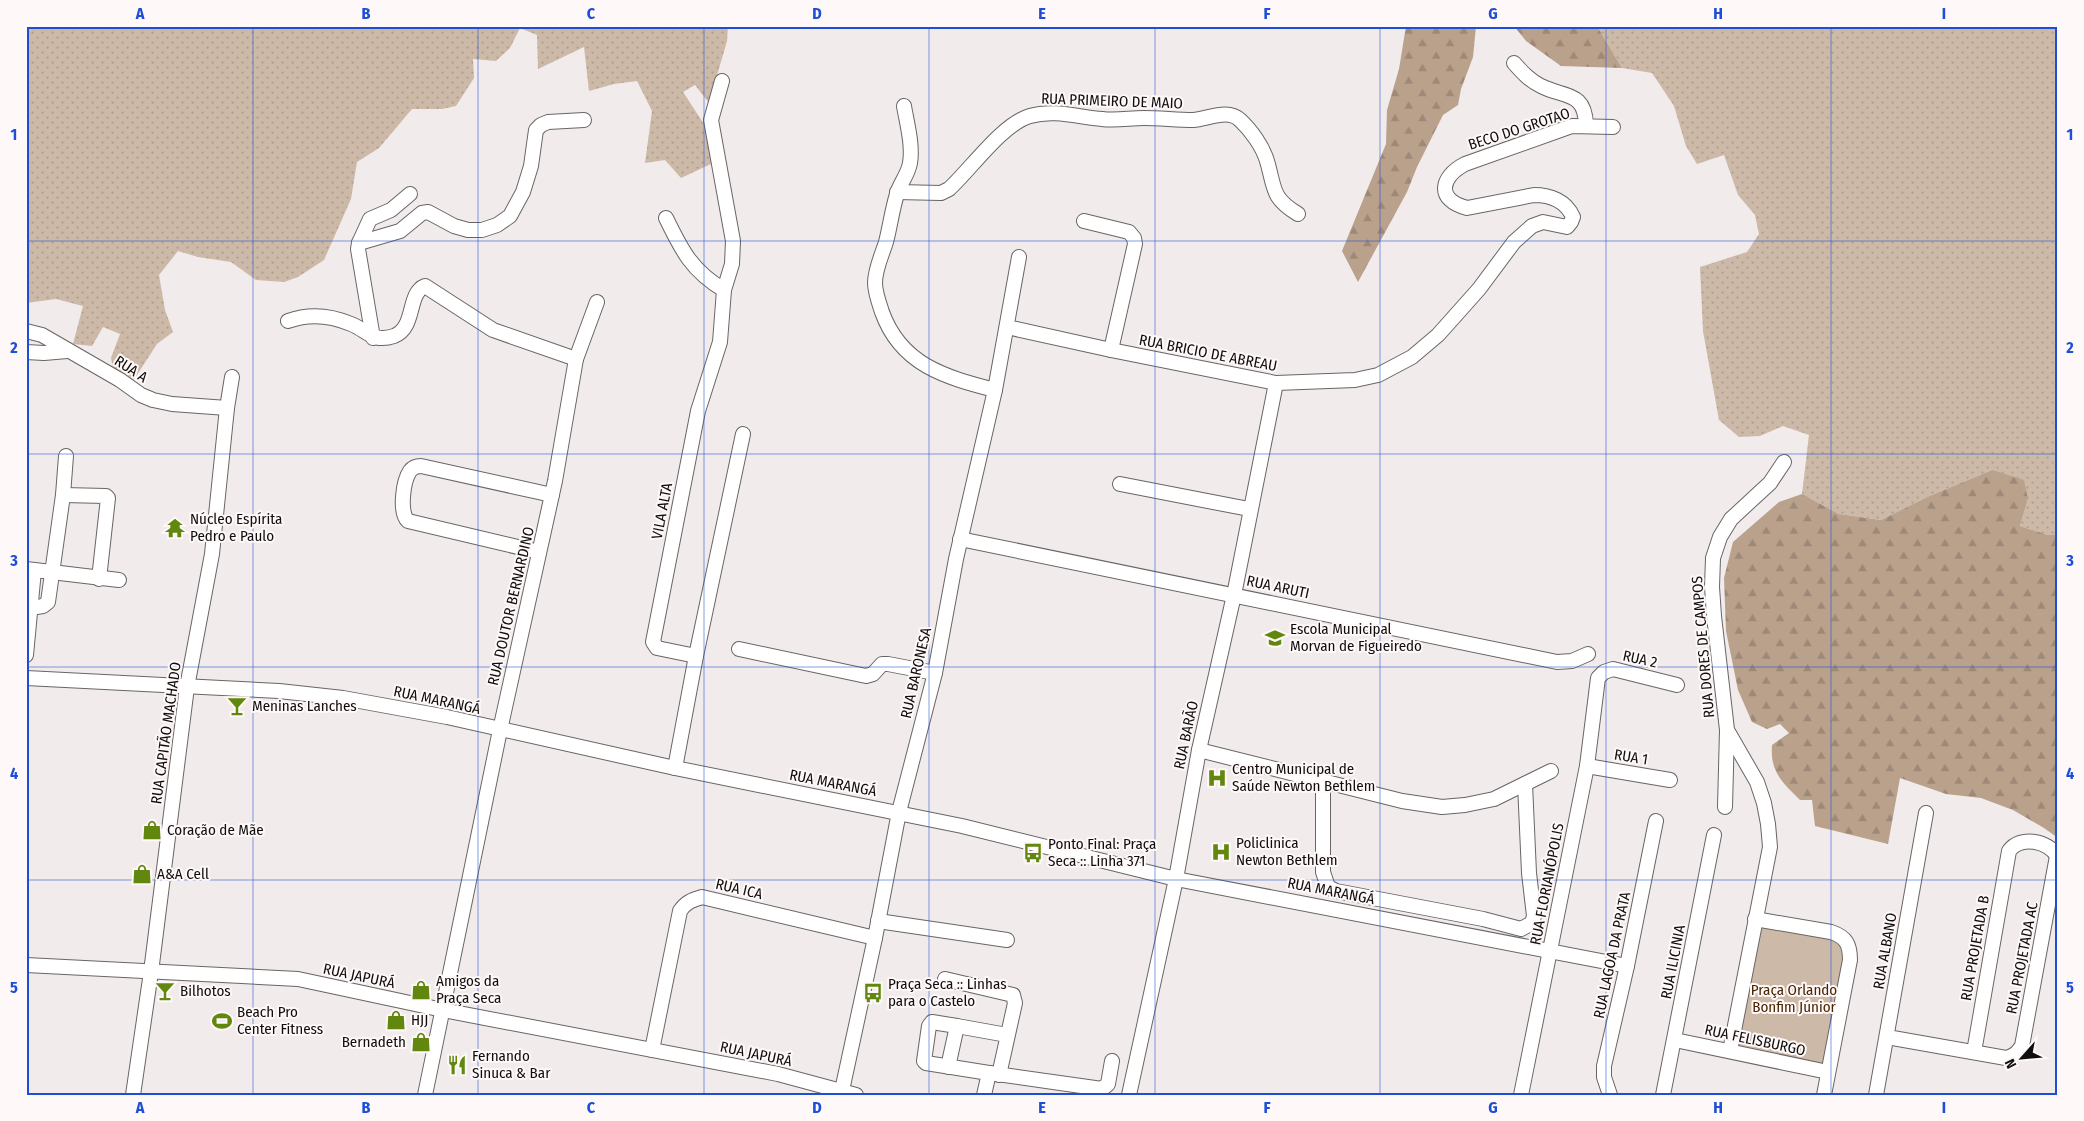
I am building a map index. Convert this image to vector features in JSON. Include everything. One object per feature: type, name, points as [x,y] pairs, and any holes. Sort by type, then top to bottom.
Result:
[{"type":"street","points":[[1514,63],[1522,72],[1541,86],[1570,95],[1580,102],[1586,115],[1586,125]]},
{"type":"street","name":"VILA ALTA","points":[[696,656],[657,648],[653,642],[698,411],[720,342],[724,290],[732,264],[733,241],[710,120],[722,81]]},
{"type":"street","points":[[904,106],[911,152],[905,178],[897,192],[875,282],[879,305],[888,328],[900,346],[918,361],[939,374],[994,390]]},
{"type":"street","name":"RUA PRIMEIRO DE MAIO","points":[[897,192],[942,193],[949,189],[1008,129],[1029,116],[1049,113],[1074,114],[1105,120],[1144,118],[1193,120],[1230,114],[1240,119],[1261,147],[1267,160],[1277,197],[1285,206],[1298,214]]},
{"type":"street","points":[[359,243],[400,231],[422,213],[428,212],[454,226],[468,230],[482,230],[496,225],[510,216],[523,192],[531,166],[536,130],[540,125],[548,122],[584,120]]},
{"type":"street","name":"BECO DO GROTAO","points":[[1465,164],[1557,130],[1586,125],[1613,126]]},
{"type":"street","name":"RUA BRICIO DE ABREAU","points":[[1007,327],[1276,383],[1355,380],[1378,375],[1412,358],[1438,335],[1479,289],[1514,242],[1527,230],[1543,222],[1562,227],[1567,226],[1571,222],[1573,217],[1566,206],[1544,195],[1534,195],[1467,208],[1458,205],[1449,199],[1445,190],[1445,182],[1454,170],[1465,164]]},
{"type":"street","points":[[373,338],[358,249],[359,243],[370,219],[391,210],[410,194]]},
{"type":"street","points":[[666,218],[688,261],[709,281],[724,290]]},
{"type":"street","points":[[1084,221],[1129,232],[1136,244],[1111,350]]},
{"type":"street","name":"RUA BARONESA","points":[[841,1093],[875,938],[899,812],[934,673],[960,539],[994,390],[1020,257]]},
{"type":"street","points":[[288,321],[311,315],[325,316],[353,324],[373,338],[385,338],[400,332],[410,318],[416,292],[425,286],[493,330],[576,359]]},
{"type":"street","name":"RUA DOUTOR BERNARDINO","points":[[426,1095],[500,730],[552,495],[576,359],[597,302]]},
{"type":"street","name":"RUA A","points":[[26,331],[42,335],[67,351],[97,366],[141,395],[153,400],[172,404],[227,408]]},
{"type":"street","points":[[26,352],[67,351]]},
{"type":"street","name":"RUA CAPITÃO MACHADO","points":[[133,1095],[151,972],[187,687],[212,554],[232,377]]},
{"type":"street","name":"RUA BARÃO","points":[[1129,1095],[1176,879],[1199,750],[1234,595],[1249,509],[1276,383]]},
{"type":"street","points":[[675,768],[696,656],[743,434]]},
{"type":"street","points":[[30,608],[43,606],[48,602],[63,495],[66,456]]},
{"type":"street","name":"RUA DORES DE CAMPOS","points":[[1730,1051],[1770,847],[1764,803],[1757,782],[1726,730],[1714,616],[1713,558],[1720,538],[1731,519],[1770,483],[1784,462]]},
{"type":"street","points":[[540,552],[408,522],[402,511],[404,489],[410,471],[422,466],[552,495]]},
{"type":"street","points":[[1120,484],[1249,509]]},
{"type":"street","points":[[63,495],[106,496],[108,498],[100,579]]},
{"type":"street","name":"RUA ARUTI","points":[[960,539],[1557,662],[1572,661],[1588,654]]},
{"type":"street","points":[[26,655],[30,608],[30,570],[119,580]]},
{"type":"street","points":[[738,649],[866,676],[873,674],[882,664],[934,673]]},
{"type":"street","name":"RUA 2","points":[[1598,678],[1604,672],[1613,669],[1677,684]]},
{"type":"street","name":"RUA MARANGÁ","points":[[26,678],[310,693],[447,717],[675,768],[899,812],[1176,879],[1627,966]]},
{"type":"street","name":"RUA FLORIANÓPOLIS","points":[[1520,1095],[1587,766],[1598,678]]},
{"type":"street","points":[[1725,807],[1726,730]]},
{"type":"street","points":[[1199,750],[1402,801],[1442,807],[1465,806],[1494,799],[1551,771]]},
{"type":"street","name":"RUA 1","points":[[1587,766],[1670,780]]},
{"type":"street","points":[[1323,782],[1323,872],[1328,887],[1336,891],[1483,919],[1521,929],[1532,923],[1534,916],[1529,873],[1525,784]]},
{"type":"street","name":"RUA ALBANO","points":[[1876,1095],[1926,813]]},
{"type":"street","name":"RUA LAGOA DA PRATA","points":[[1610,1095],[1604,1077],[1604,1066],[1627,966],[1656,821]]},
{"type":"street","name":"RUA ILICINIA","points":[[1663,1095],[1714,835]]},
{"type":"street","name":"RUA PROJETADA B","points":[[1974,1052],[2009,851],[2013,846],[2022,841],[2051,847],[2057,856]]},
{"type":"street","name":"RUA PROJETADA AC","points":[[1974,1052],[2006,1058],[2014,1056],[2022,1046],[2057,856]]},
{"type":"street","name":"RUA ICA","points":[[652,1050],[680,911],[685,904],[692,900],[702,897],[875,938]]},
{"type":"street","points":[[1755,919],[1831,932],[1841,935],[1849,945],[1850,960],[1824,1095]]},
{"type":"street","points":[[878,921],[1008,940]]},
{"type":"street","name":"RUA JAPURÁ","points":[[26,965],[293,979],[443,1010],[778,1074],[841,1093],[856,1095]]},
{"type":"street","points":[[945,979],[1011,993],[1015,1000],[1007,1035],[994,1074],[984,1095]]},
{"type":"street","points":[[1007,1035],[932,1022],[929,1026],[924,1061],[948,1067],[1102,1089],[1108,1084],[1112,1061]]},
{"type":"street","points":[[948,1067],[957,1026]]},
{"type":"street","points":[[1887,1037],[1974,1052]]},
{"type":"street","name":"RUA FELISBURGO","points":[[1675,1040],[1828,1072]]},
{"type":"green space","points":[[26,26],[728,26],[727,41],[709,103],[695,85],[683,92],[704,124],[713,163],[681,178],[665,160],[645,163],[652,111],[637,81],[614,84],[589,91],[584,47],[538,69],[537,35],[520,28],[510,48],[496,61],[473,59],[474,78],[456,106],[442,109],[412,109],[379,148],[357,162],[351,199],[324,260],[298,277],[284,282],[256,280],[231,262],[198,257],[178,251],[159,275],[165,310],[173,332],[157,344],[131,384],[114,374],[111,358],[120,334],[103,327],[92,346],[73,344],[83,306],[56,299],[26,303]]},
{"type":"green space","points":[[1406,26],[1476,26],[1473,57],[1461,89],[1458,105],[1443,115],[1417,167],[1407,192],[1358,282],[1342,251],[1386,144],[1387,110],[1399,69]]},
{"type":"green space","points":[[1514,26],[1597,26],[1622,68],[1561,66],[1526,41]]},
{"type":"green space","points":[[1597,26],[2058,26],[2058,534],[2048,535],[2020,526],[2028,499],[1992,470],[1927,497],[1881,520],[1839,514],[1802,494],[1809,435],[1783,426],[1760,436],[1739,437],[1719,420],[1703,331],[1700,267],[1747,252],[1759,234],[1755,215],[1738,195],[1724,155],[1697,164],[1686,146],[1674,106],[1652,73],[1622,68]]},
{"type":"green space","points":[[1992,470],[2024,480],[2028,499],[2020,526],[2048,535],[2058,534],[2058,838],[2013,810],[1981,798],[1946,794],[1900,778],[1888,844],[1815,826],[1812,800],[1800,800],[1778,776],[1775,770],[1772,745],[1789,733],[1780,724],[1767,729],[1752,722],[1738,690],[1726,631],[1724,578],[1733,542],[1779,502],[1802,494],[1839,514],[1881,520],[1927,497]]},
{"type":"green space","name":"Praça Orlando Bonfim Júnior","points":[[1761,923],[1836,936],[1854,945],[1828,1072],[1735,1052]]},
{"type":"place","name":"Núcleo Espírita Pedro e Paulo","points":[[175,528]]},
{"type":"place","name":"Escola Municipal Morvan de Figueiredo","points":[[1275,638]]},
{"type":"place","name":"Meninas Lanches","points":[[237,706]]},
{"type":"place","name":"Centro Municipal de Saúde Newton Bethlem","points":[[1217,778]]},
{"type":"place","name":"Coração de Mãe","points":[[152,830]]},
{"type":"place","name":"Policlinica Newton Bethlem","points":[[1221,852]]},
{"type":"place","name":"Ponto Final: Praça Seca :: Linha 371","points":[[1033,853]]},
{"type":"place","name":"A&A Cell","points":[[142,874]]},
{"type":"place","name":"Amigos da Praça Seca","points":[[421,990]]},
{"type":"place","name":"Bilhotos","points":[[165,991]]},
{"type":"place","name":"Praça Seca :: Linhas para o Castelo","points":[[873,993]]},
{"type":"place","name":"HJJ","points":[[396,1020]]},
{"type":"place","name":"Beach Pro Center Fitness","points":[[222,1021]]},
{"type":"place","name":"Bernadeth","points":[[421,1042]]},
{"type":"place","name":"Fernando Sinuca & Bar","points":[[457,1065]]}]
